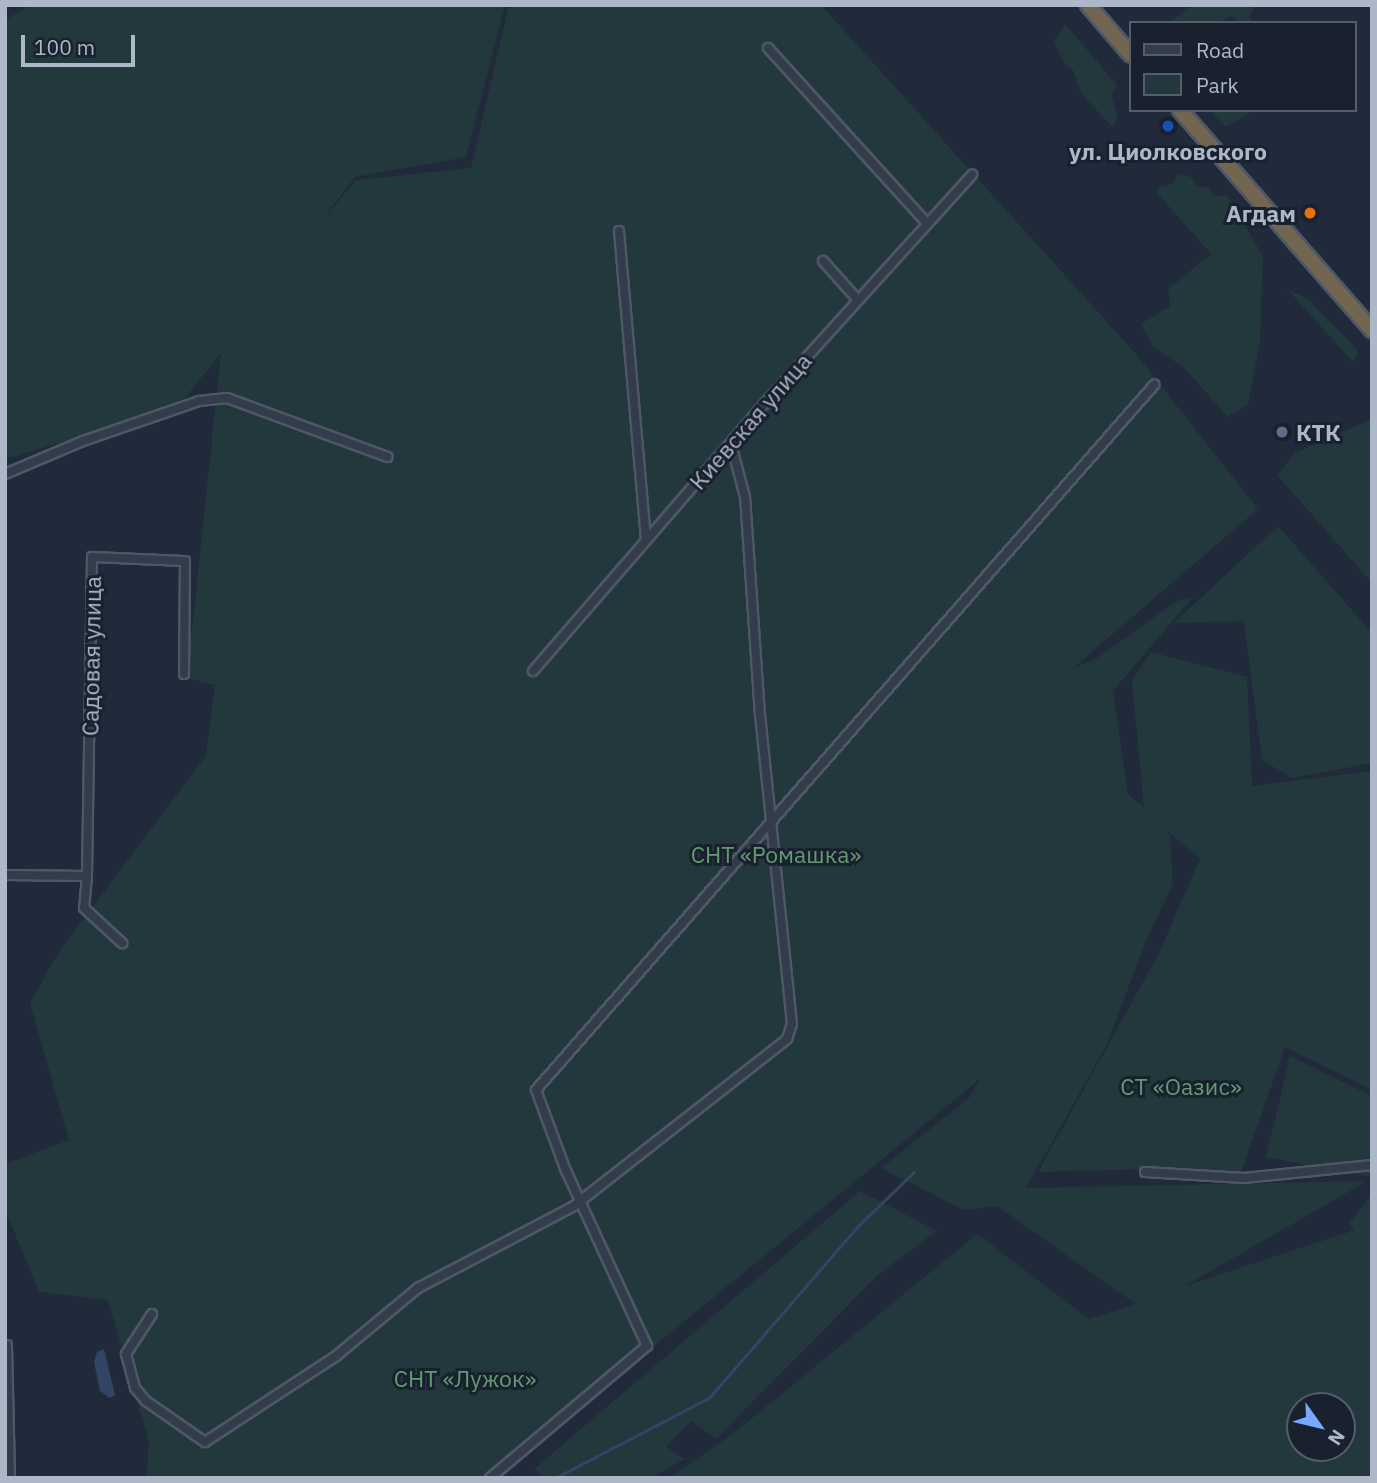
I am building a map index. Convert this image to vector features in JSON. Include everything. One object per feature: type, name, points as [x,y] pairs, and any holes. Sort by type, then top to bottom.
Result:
[{"type":"highway","points":[[1088,5],[1128,52]]},
{"type":"highway","points":[[1182,112],[1372,330]]},
{"type":"street","points":[[768,48],[926,222]]},
{"type":"street","name":"Киевская улица","points":[[533,671],[551,645],[606,592],[646,539],[857,299],[972,175]]},
{"type":"street","points":[[619,231],[646,539]]},
{"type":"street","points":[[824,261],[857,299]]},
{"type":"street","points":[[490,1478],[647,1346],[579,1200],[536,1090],[1154,385]]},
{"type":"street","points":[[5,474],[83,441],[199,401],[227,398],[387,457]]},
{"type":"street","points":[[152,1314],[125,1353],[133,1382],[146,1401],[205,1442],[336,1356],[418,1288],[522,1236],[579,1200],[787,1039],[792,1024],[760,716],[745,497],[731,444]]},
{"type":"street","name":"Садовая улица","points":[[87,876],[92,557],[185,561],[184,674]]},
{"type":"street","points":[[5,875],[87,876],[84,908],[122,943]]},
{"type":"street","points":[[1145,1172],[1244,1178],[1372,1165]]},
{"type":"street","points":[[7,1345],[10,1478]]},
{"type":"green space","points":[[31,5],[505,5],[466,157],[355,177],[315,229],[356,180],[471,168],[509,5],[821,5],[1136,354],[1258,509],[1073,668],[1096,659],[1177,601],[1192,598],[1113,691],[1128,794],[1144,808],[1132,681],[1151,652],[1247,677],[1252,786],[1372,771],[1372,1090],[1285,1047],[1240,1175],[1152,1169],[1038,1172],[1158,955],[1200,859],[1163,827],[1170,835],[1173,884],[1148,936],[1106,1046],[1026,1188],[1367,1181],[1185,1286],[1355,1230],[1349,1224],[1372,1194],[1372,1478],[669,1478],[734,1433],[977,1234],[1089,1319],[1136,1304],[997,1206],[964,1210],[881,1168],[969,1098],[980,1079],[592,1397],[500,1478],[146,1478],[149,1442],[108,1300],[39,1292],[6,1212],[5,1164],[69,1140],[30,1003],[57,955],[206,756],[215,685],[187,678],[221,353],[177,408],[5,459],[5,20]]},
{"type":"green space","points":[[1191,5],[1255,5],[1249,17],[1253,21],[1237,21],[1231,15],[1224,21],[1172,21]]},
{"type":"green space","points":[[1065,24],[1117,85],[1111,95],[1118,117],[1113,128],[1081,93],[1073,70],[1064,63],[1054,42]]},
{"type":"green space","points":[[1212,112],[1251,112],[1225,127]]},
{"type":"green space","points":[[1179,174],[1191,177],[1197,187],[1207,187],[1215,196],[1227,195],[1263,256],[1260,341],[1248,404],[1228,417],[1183,367],[1153,347],[1141,324],[1170,306],[1168,289],[1211,254],[1158,194],[1157,188],[1173,184]]},
{"type":"green space","points":[[1287,289],[1308,299],[1350,342],[1358,351],[1353,362]]},
{"type":"green space","points":[[1372,419],[1372,583],[1277,475],[1295,453]]},
{"type":"green space","points":[[1278,526],[1372,633],[1372,763],[1292,778],[1262,760],[1244,621],[1174,623]]},
{"type":"green space","points":[[1290,1056],[1372,1096],[1372,1177],[1266,1157]]},
{"type":"green space","points":[[860,1191],[937,1231],[879,1274],[716,1439],[691,1421],[666,1447],[685,1459],[650,1478],[546,1478],[534,1469]]},
{"type":"water","points":[[104,1349],[115,1395],[110,1398],[100,1391],[94,1362],[97,1352]]},
{"type":"waterway","points":[[555,1478],[709,1398],[859,1225],[914,1172]]},
{"type":"place","name":"ул. Циолковского","points":[[1168,126]]},
{"type":"place","name":"Агдам","points":[[1310,213]]},
{"type":"place","name":"КТК","points":[[1282,432]]},
{"type":"park label","name":"СНТ «Ромашка»","points":[[776,854]]},
{"type":"park label","name":"СТ «Оазис»","points":[[1181,1086]]},
{"type":"park label","name":"СНТ «Лужок»","points":[[465,1378]]}]
